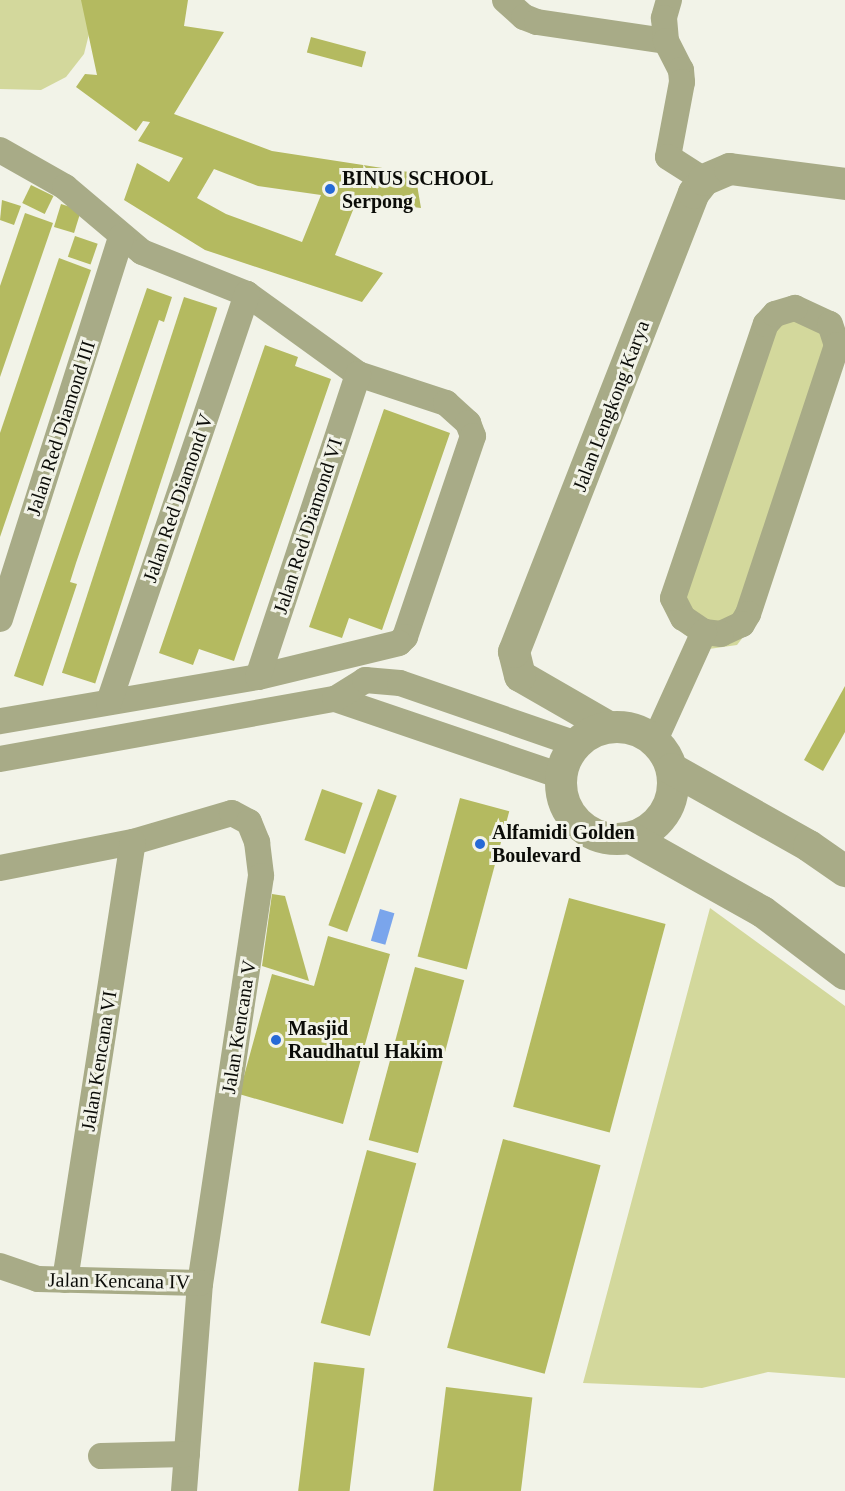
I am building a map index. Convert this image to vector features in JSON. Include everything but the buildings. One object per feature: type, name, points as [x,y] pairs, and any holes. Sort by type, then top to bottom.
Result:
[{"type":"street","points":[[505,0],[524,17],[537,22],[666,41]]},
{"type":"street","points":[[669,0],[664,18],[666,41],[681,70],[682,82],[669,157],[704,180],[730,169],[845,184]]},
{"type":"street","points":[[0,721],[258,677],[393,646],[405,638],[473,436],[459,412],[446,403],[358,374],[247,294],[142,252],[121,237],[65,187],[2,156]]},
{"type":"street","name":"Jalan Lengkong Karya","points":[[606,726],[520,676],[514,652],[694,193],[704,180]]},
{"type":"street","name":"Jalan Red Diamond III","points":[[0,619],[121,237]]},
{"type":"street","name":"Jalan Red Diamond V","points":[[109,702],[247,294]]},
{"type":"street","points":[[795,308],[830,324],[837,345],[748,614],[742,624],[721,634],[704,632],[683,618],[673,598],[766,324],[775,314],[795,308]]},
{"type":"street","name":"Jalan Red Diamond VI","points":[[258,677],[358,374]]},
{"type":"street","points":[[655,740],[704,632]]},
{"type":"street","points":[[0,759],[335,699],[365,680],[396,682],[576,744]]},
{"type":"street","points":[[335,699],[561,776]]},
{"type":"street","points":[[446,737],[459,704]]},
{"type":"street","points":[[606,726],[640,730],[655,740],[672,769],[674,787],[665,812],[647,831],[631,838],[601,837],[576,821],[562,794],[561,776],[576,744],[606,726]]},
{"type":"street","points":[[672,769],[809,846],[845,871]]},
{"type":"street","name":"Jalan Kencana V","points":[[0,868],[133,842],[232,813],[249,822],[257,842],[261,876],[200,1283],[184,1491]]},
{"type":"street","points":[[631,838],[763,912],[845,974]]},
{"type":"street","name":"Jalan Kencana VI","points":[[65,1280],[133,842]]},
{"type":"street","name":"Jalan Kencana IV","points":[[0,1266],[38,1279]]},
{"type":"street","name":"Jalan Kencana IV","points":[[0,1279],[200,1283]]},
{"type":"street","points":[[101,1456],[187,1454]]},
{"type":"green space","points":[[0,0],[86,0],[91,26],[84,54],[66,77],[41,90],[0,89]]},
{"type":"green space","points":[[760,313],[840,332],[762,612],[737,645],[709,649],[684,634],[664,595]]},
{"type":"green space","points":[[710,908],[845,1006],[845,1378],[768,1372],[702,1388],[583,1383]]},
{"type":"water","points":[[380,909],[394,913],[385,945],[371,941]]},
{"type":"place","name":"BINUS SCHOOL Serpong","points":[[330,189]]},
{"type":"place","name":"Alfamidi Golden Boulevard","points":[[480,844]]},
{"type":"place","name":"Masjid Raudhatul Hakim","points":[[276,1040]]}]
